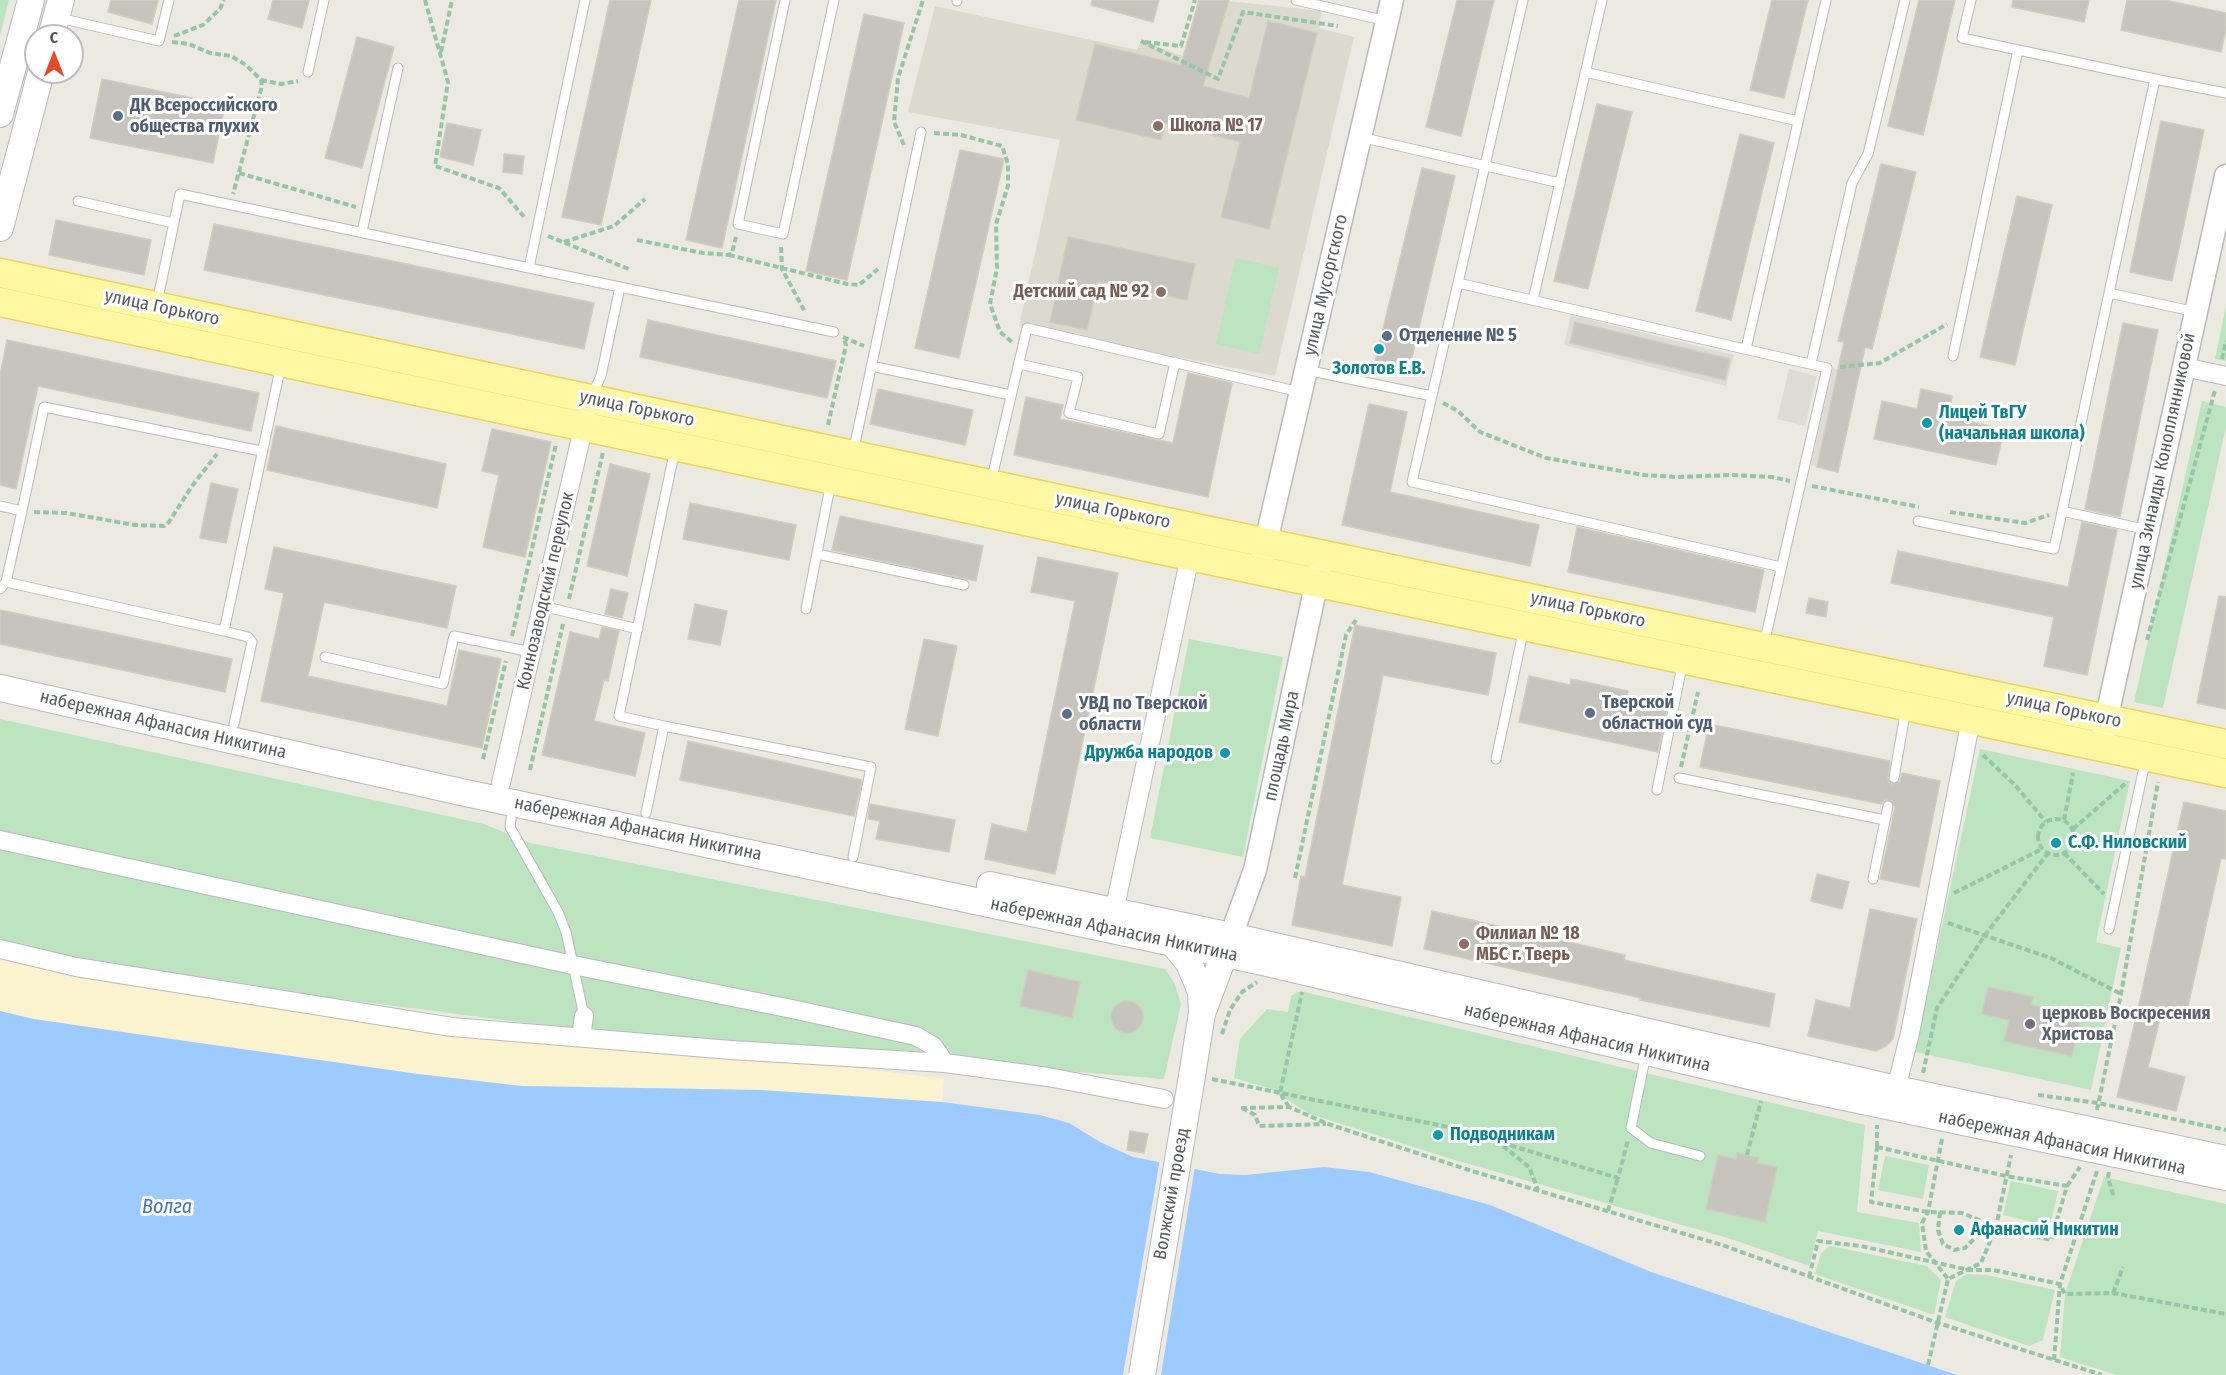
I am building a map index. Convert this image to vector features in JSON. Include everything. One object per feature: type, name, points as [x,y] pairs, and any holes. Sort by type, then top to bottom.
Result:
[{"type":"main road","points":[[0,114],[31,0]]},
{"type":"main road","points":[[0,228],[38,84]]},
{"type":"main road","name":"улица Горького","points":[[0,273],[990,485],[2226,744]]},
{"type":"main road","name":"улица Горького","points":[[0,302],[1190,556],[2100,746],[2153,767],[2226,773]]},
{"type":"main road","name":"набережная Афанасия Никитина","points":[[0,671],[234,724],[507,793],[646,813],[853,856],[1112,920],[1173,943],[1228,945],[1261,972],[1646,1052],[1889,1107],[2090,1140],[2226,1159]]},
{"type":"main road","name":"набережная Афанасия Никитина","points":[[0,688],[1112,920],[1139,917],[1228,945],[1889,1107]]},
{"type":"main road","name":"Волжский проезд","points":[[1139,917],[1153,924],[1184,954],[1201,992],[1202,1013],[1201,1077],[1142,1375]]},
{"type":"main road","name":"Волжский проезд","points":[[1202,1013],[1228,945]]},
{"type":"main road","name":"Волжский проезд","points":[[1202,1013],[1228,981],[1244,970],[1261,972]]},
{"type":"main road","name":"набережная Афанасия Никитина","points":[[2090,1140],[2226,1177]]},
{"type":"street","name":"улица Мусоргского","points":[[1259,570],[1390,11]]},
{"type":"street","name":"улица Зинаиды Коноплянниковой","points":[[2100,746],[2226,176]]},
{"type":"street","points":[[2184,367],[2222,376]]},
{"type":"street","name":"Коннозаводский переулок","points":[[507,793],[531,652],[590,399]]},
{"type":"street","name":"площадь Мира","points":[[1228,945],[1255,870],[1322,555]]},
{"type":"street","points":[[1112,920],[1190,556]]},
{"type":"street","points":[[1889,1107],[1934,911],[1971,719]]},
{"type":"street","points":[[0,840],[573,965],[916,1036],[933,1046],[945,1063]]},
{"type":"street","points":[[0,949],[76,967],[452,1027],[945,1063],[1047,1077],[1164,1099]]},
{"type":"street","points":[[581,1037],[584,1016]]},
{"type":"lane","points":[[56,18],[159,41],[169,0]]},
{"type":"lane","points":[[308,72],[324,0]]},
{"type":"lane","points":[[528,268],[585,0]]},
{"type":"lane","points":[[785,0],[738,224],[783,234],[834,0]]},
{"type":"lane","points":[[1296,0],[1390,11]]},
{"type":"lane","points":[[1523,0],[1412,482],[1781,567]]},
{"type":"lane","points":[[1533,300],[1602,0]]},
{"type":"lane","points":[[1746,349],[1826,0]]},
{"type":"lane","points":[[1811,364],[1852,183],[1868,154],[1905,0]]},
{"type":"lane","points":[[1971,0],[1962,38],[2226,93]]},
{"type":"lane","points":[[1953,356],[2018,50]]},
{"type":"lane","points":[[362,232],[398,68]]},
{"type":"lane","points":[[1585,72],[1798,121]]},
{"type":"lane","points":[[1918,520],[2054,549],[2155,79]]},
{"type":"lane","points":[[852,455],[921,132]]},
{"type":"lane","points":[[1360,137],[1560,183]]},
{"type":"lane","points":[[156,306],[180,194],[838,334]]},
{"type":"lane","points":[[78,201],[173,223]]},
{"type":"lane","points":[[1458,283],[1827,368],[1763,647]]},
{"type":"lane","points":[[590,399],[601,376],[620,287]]},
{"type":"lane","points":[[2109,293],[2196,312]]},
{"type":"lane","points":[[990,485],[1027,328],[1301,392]]},
{"type":"lane","points":[[224,631],[282,362]]},
{"type":"lane","points":[[1018,364],[1078,377],[1069,413],[1159,434],[1175,362]]},
{"type":"lane","points":[[871,366],[1011,396]]},
{"type":"lane","points":[[1306,370],[1432,396]]},
{"type":"lane","points":[[234,724],[252,642],[248,637],[3,586],[44,407],[261,451]]},
{"type":"lane","points":[[676,446],[619,716],[871,767],[853,856]]},
{"type":"lane","points":[[806,609],[831,480]]},
{"type":"lane","points":[[0,506],[22,511]]},
{"type":"lane","points":[[2062,511],[2148,530]]},
{"type":"lane","points":[[817,554],[964,585]]},
{"type":"lane","points":[[542,606],[638,628]]},
{"type":"lane","points":[[1496,759],[1525,626]]},
{"type":"lane","points":[[325,657],[444,684],[454,636],[531,652]]},
{"type":"lane","points":[[1657,790],[1684,659]]},
{"type":"lane","points":[[1894,778],[1907,706]]},
{"type":"lane","points":[[646,813],[664,726]]},
{"type":"lane","points":[[2109,929],[2153,767]]},
{"type":"lane","points":[[1679,778],[1885,820]]},
{"type":"lane","points":[[507,793],[510,827],[558,912],[566,932],[584,1016]]},
{"type":"lane","points":[[1873,879],[1888,806]]},
{"type":"lane","points":[[1646,1052],[1631,1128],[1651,1143],[1700,1156]]},
{"type":"path","points":[[159,41],[203,25],[220,9],[224,0]]},
{"type":"path","points":[[425,0],[448,82],[435,166],[499,188],[536,231],[631,270]]},
{"type":"path","points":[[441,55],[452,0]]},
{"type":"path","points":[[914,165],[894,122],[898,78],[923,0]]},
{"type":"path","points":[[1195,0],[1181,46],[1141,42],[1218,79],[1243,12],[1341,26]]},
{"type":"path","points":[[159,41],[189,44],[210,52],[231,56],[246,65],[261,80],[281,84],[297,82],[308,72]]},
{"type":"path","points":[[230,204],[262,86],[261,80]]},
{"type":"path","points":[[921,132],[961,135],[1002,146],[1008,164],[1008,186],[996,224],[997,268],[990,303],[1000,332],[1009,341],[1023,345]]},
{"type":"path","points":[[239,173],[367,210]]},
{"type":"path","points":[[563,242],[614,226],[645,199]]},
{"type":"path","points":[[729,255],[732,253],[738,224]]},
{"type":"path","points":[[783,234],[782,269],[814,328]]},
{"type":"path","points":[[637,240],[703,253],[729,255],[859,285],[894,256]]},
{"type":"path","points":[[1827,368],[1880,363],[1962,316]]},
{"type":"path","points":[[838,334],[874,350]]},
{"type":"path","points":[[828,425],[846,345],[838,334]]},
{"type":"path","points":[[2145,644],[2222,376],[2226,341]]},
{"type":"path","points":[[1432,396],[1458,411],[1480,432],[1546,458],[1644,475],[1772,477],[1921,507]]},
{"type":"path","points":[[483,759],[557,438]]},
{"type":"path","points":[[22,511],[66,513],[135,525],[164,526],[225,444]]},
{"type":"path","points":[[1942,510],[2025,523],[2062,511]]},
{"type":"path","points":[[1295,878],[1346,635],[1356,620]]},
{"type":"path","points":[[1679,778],[1698,692]]},
{"type":"path","points":[[1981,754],[2015,785],[2046,822]]},
{"type":"path","points":[[1889,1107],[1877,1147],[1871,1202],[1928,1212],[1962,1213],[1996,1227],[2051,1240],[2067,1186],[2081,1166],[2090,1140],[2121,994],[2153,767]]},
{"type":"path","points":[[2064,820],[2073,773]]},
{"type":"path","points":[[2073,828],[2126,783]]},
{"type":"path","points":[[2054,819],[2064,820],[2073,828],[2073,846],[2059,855],[2042,849],[2038,838],[2046,822],[2054,819]]},
{"type":"path","points":[[1934,911],[2042,849]]},
{"type":"path","points":[[1922,1080],[1937,1008],[1986,935],[2048,853]]},
{"type":"path","points":[[2064,853],[2115,904]]},
{"type":"path","points":[[1934,911],[1986,935],[2051,958],[2121,994]]},
{"type":"path","points":[[1221,1039],[1230,1010],[1242,992],[1261,972]]},
{"type":"path","points":[[1289,1107],[1280,1093],[1303,985]]},
{"type":"path","points":[[1201,1077],[1453,1128],[1618,1178]]},
{"type":"path","points":[[1747,1155],[1759,1106]]},
{"type":"path","points":[[1328,1124],[1259,1126],[1255,1115],[1241,1108],[1289,1107],[1328,1124],[1722,1245],[1938,1323],[2102,1375]]},
{"type":"path","points":[[1608,1211],[1631,1128]]},
{"type":"path","points":[[1942,1139],[1928,1212],[1922,1222],[1926,1251],[1932,1262],[1948,1279]]},
{"type":"path","points":[[1500,1143],[1529,1167],[1538,1190]]},
{"type":"path","points":[[1877,1147],[2006,1176],[2067,1186]]},
{"type":"path","points":[[1948,1279],[1981,1263],[1996,1227],[2011,1155]]},
{"type":"path","points":[[2109,1171],[2108,1178],[2114,1197]]},
{"type":"path","points":[[2055,1359],[2060,1284],[2095,1180]]},
{"type":"path","points":[[1940,1212],[1938,1230],[1943,1244],[1954,1250],[1965,1248],[1976,1237],[1982,1222]]},
{"type":"path","points":[[1809,1277],[1818,1241],[1861,1245],[1969,1270],[1993,1270],[2060,1284]]},
{"type":"path","points":[[2113,1293],[2123,1267]]},
{"type":"path","points":[[1928,1365],[1948,1279]]},
{"type":"path","points":[[2060,1284],[2065,1294],[2113,1293],[2226,1314]]},
{"type":"shaded area","name":"Школа № 17","points":[[1228,1],[1322,11],[1319,28],[1354,37],[1275,376],[1019,326],[1060,140],[908,112],[935,6],[1137,50],[1141,41],[1183,56]]},
{"type":"shaded area","points":[[1571,315],[1734,355],[1726,386],[1564,345]]},
{"type":"shaded area","points":[[1833,368],[1859,374],[1838,472],[1811,465]]},
{"type":"shaded area","points":[[1789,369],[1817,376],[1805,426],[1777,419]]},
{"type":"green space","points":[[0,0],[9,0],[0,36]]},
{"type":"green space","points":[[1236,258],[1279,268],[1259,354],[1216,344]]},
{"type":"green space","points":[[2226,306],[2226,361],[2215,359]]},
{"type":"green space","points":[[2202,401],[2226,407],[2226,427],[2163,708],[2134,702]]},
{"type":"green space","points":[[1189,639],[1283,657],[1243,857],[1150,838]]},
{"type":"green space","points":[[0,719],[484,824],[530,843],[1165,969],[1175,984],[1181,1004],[1164,1079],[605,1033],[76,965],[0,947]]},
{"type":"green space","points":[[1980,749],[2130,781],[2096,942],[2121,948],[2091,1090],[1915,1052]]},
{"type":"green space","points":[[1300,991],[1865,1125],[1857,1212],[1919,1223],[1921,1252],[1818,1231],[1809,1266],[1731,1239],[1455,1160],[1310,1114],[1269,1088],[1234,1078],[1240,1039],[1267,1009],[1288,1012],[1291,996]]},
{"type":"green space","points":[[1885,1156],[1929,1165],[1923,1199],[1878,1190]]},
{"type":"green space","points":[[2104,1177],[2226,1204],[2226,1375],[2117,1375],[2060,1357],[2065,1294]]},
{"type":"green space","points":[[2011,1181],[2058,1191],[2050,1226],[2003,1215]]},
{"type":"green space","points":[[1830,1246],[1927,1266],[1941,1280],[1934,1315],[1815,1274],[1821,1253]]},
{"type":"green space","points":[[1967,1274],[1986,1275],[2055,1290],[2043,1340],[2029,1346],[1945,1317],[1956,1281]]},
{"type":"sand","points":[[0,953],[75,971],[944,1079],[942,1102],[761,1090],[522,1086],[418,1074],[34,1019],[0,1011]]},
{"type":"water","name":"Волга","points":[[0,1011],[34,1019],[136,1034],[418,1074],[522,1086],[761,1090],[942,1102],[1040,1115],[1069,1123],[1100,1142],[1133,1157],[1220,1174],[1245,1175],[1324,1167],[1369,1172],[1490,1205],[1651,1272],[1957,1375],[0,1375]]},
{"type":"pier","points":[[1160,1159],[1195,1166],[1161,1375],[1123,1375]]},
{"type":"building","points":[[111,0],[158,0],[152,24],[108,12]]},
{"type":"building","points":[[273,0],[309,0],[302,28],[268,19]]},
{"type":"building","points":[[610,0],[651,0],[601,225],[562,217]]},
{"type":"building","points":[[739,0],[776,0],[722,248],[686,240]]},
{"type":"building","points":[[1092,0],[1159,0],[1153,22],[1091,5]]},
{"type":"building","points":[[1199,0],[1229,0],[1203,86],[1249,98],[1268,21],[1317,33],[1269,229],[1221,217],[1240,142],[1165,123],[1161,140],[1076,120],[1095,44],[1181,65]]},
{"type":"building","points":[[1457,0],[1494,0],[1461,136],[1426,127]]},
{"type":"building","points":[[1772,0],[1808,0],[1784,98],[1750,90]]},
{"type":"building","points":[[1919,0],[1955,0],[1923,135],[1888,126]]},
{"type":"building","points":[[2013,0],[2089,0],[2084,22],[2012,7]]},
{"type":"building","points":[[2127,0],[2165,0],[2226,13],[2226,29],[2221,52],[2121,30]]},
{"type":"building","points":[[864,14],[904,23],[847,280],[806,271]]},
{"type":"building","points":[[357,37],[394,47],[362,168],[325,158]]},
{"type":"building","points":[[102,79],[225,105],[213,163],[90,138]]},
{"type":"building","points":[[1597,104],[1632,112],[1588,289],[1554,281]]},
{"type":"building","points":[[2161,121],[2204,130],[2172,281],[2130,272]]},
{"type":"building","points":[[447,123],[481,130],[473,165],[440,157]]},
{"type":"building","points":[[1740,134],[1774,143],[1731,320],[1696,311]]},
{"type":"building","points":[[960,150],[1004,159],[959,358],[915,348]]},
{"type":"building","points":[[504,154],[524,156],[522,174],[503,172]]},
{"type":"building","points":[[1881,164],[1916,172],[1872,349],[1865,347],[1838,472],[1817,467],[1844,342],[1838,341]]},
{"type":"building","points":[[1422,168],[1455,176],[1409,370],[1375,362]]},
{"type":"building","points":[[2017,196],[2052,205],[2015,365],[1980,357]]},
{"type":"building","points":[[56,220],[151,240],[144,275],[49,255]]},
{"type":"building","points":[[214,224],[594,303],[584,349],[204,270]]},
{"type":"building","points":[[1068,237],[1195,264],[1187,300],[1098,281],[1087,330],[1050,322]]},
{"type":"building","points":[[648,320],[836,361],[827,398],[640,357]]},
{"type":"building","points":[[1575,322],[1730,359],[1725,380],[1570,343]]},
{"type":"building","points":[[2123,323],[2158,330],[2120,517],[2085,509]]},
{"type":"building","points":[[7,340],[259,393],[251,431],[38,386],[16,489],[0,485],[0,375]]},
{"type":"building","points":[[1188,373],[1232,383],[1208,497],[1014,455],[1026,397],[1063,405],[1060,419],[1173,443]]},
{"type":"building","points":[[878,389],[973,410],[965,445],[870,424]]},
{"type":"building","name":"Лицей ТвГУ (начальная школа)","points":[[1921,389],[1952,396],[1948,417],[2004,429],[1996,465],[1874,439],[1882,401],[1917,409]]},
{"type":"building","points":[[1369,404],[1407,412],[1390,492],[1539,525],[1530,566],[1342,525]]},
{"type":"building","points":[[276,426],[446,464],[437,508],[267,470]]},
{"type":"building","points":[[492,429],[551,442],[525,557],[483,547],[499,475],[482,471]]},
{"type":"building","points":[[610,464],[650,474],[627,576],[587,566]]},
{"type":"building","points":[[211,483],[238,489],[226,543],[200,538]]},
{"type":"building","points":[[690,503],[796,525],[789,560],[683,539]]},
{"type":"building","points":[[840,516],[983,546],[976,581],[832,550]]},
{"type":"building","points":[[2082,522],[2117,530],[2087,675],[2044,666],[2054,617],[1891,583],[1898,551],[2068,587]]},
{"type":"building","points":[[1577,527],[1764,570],[1755,612],[1568,572]]},
{"type":"building","points":[[274,547],[456,586],[447,628],[324,602],[308,676],[447,706],[459,650],[501,659],[482,748],[261,701],[284,593],[265,589]]},
{"type":"building","points":[[1038,557],[1118,573],[1055,874],[985,859],[992,824],[1027,832],[1075,601],[1031,592]]},
{"type":"building","points":[[611,589],[628,593],[622,618],[605,614]]},
{"type":"building","points":[[2219,596],[2226,597],[2226,709],[2197,703]]},
{"type":"building","points":[[1809,598],[1828,602],[1826,617],[1806,613]]},
{"type":"building","points":[[695,604],[727,611],[720,645],[688,639]]},
{"type":"building","points":[[0,610],[232,659],[225,692],[0,644]]},
{"type":"building","points":[[1355,625],[1496,653],[1488,695],[1383,675],[1342,885],[1401,897],[1392,946],[1292,925],[1301,876],[1305,877]]},
{"type":"building","points":[[602,627],[619,631],[608,681],[604,680],[594,721],[645,733],[635,776],[542,755],[570,632],[599,639]]},
{"type":"building","points":[[924,639],[957,646],[938,736],[905,729]]},
{"type":"building","points":[[1529,676],[1570,685],[1571,679],[1628,691],[1627,697],[1667,706],[1658,752],[1519,722]]},
{"type":"building","points":[[1709,724],[1890,761],[1888,780],[1892,784],[1900,782],[1902,773],[1940,781],[1919,887],[1880,879],[1895,807],[1892,801],[1885,800],[1881,804],[1700,767]]},
{"type":"building","points":[[688,741],[862,780],[854,816],[680,780]]},
{"type":"building","points":[[2184,802],[2226,811],[2226,859],[2221,858],[2185,1020],[2161,1014],[2148,1067],[2185,1077],[2176,1111],[2117,1097]]},
{"type":"building","points":[[870,804],[955,820],[949,852],[876,839],[880,821],[868,819]]},
{"type":"building","points":[[1817,874],[1849,882],[1842,909],[1811,901]]},
{"type":"building","points":[[1870,909],[1917,919],[1893,1039],[1876,1051],[1808,1036],[1816,1000],[1850,1008]]},
{"type":"building","points":[[1432,911],[1625,955],[1624,960],[1775,994],[1769,1027],[1640,1000],[1641,998],[1424,949]]},
{"type":"building","points":[[1028,970],[1080,982],[1072,1018],[1020,1006]]},
{"type":"building","points":[[1988,987],[2033,997],[2031,1005],[2081,1016],[2072,1056],[2004,1041],[2009,1020],[1982,1014]]},
{"type":"building","points":[[1127,1001],[1138,1006],[1143,1017],[1138,1028],[1127,1033],[1116,1028],[1111,1017],[1116,1006]]},
{"type":"building","points":[[1130,1131],[1148,1134],[1144,1153],[1127,1150]]},
{"type":"building","points":[[1737,1153],[1759,1158],[1757,1163],[1777,1167],[1765,1222],[1706,1209],[1718,1155],[1736,1159]]},
{"type":"place","name":"ДК Всероссийского общества глухих","points":[[118,116]]},
{"type":"place","name":"Школа № 17","points":[[1158,126]]},
{"type":"place","name":"Детский сад № 92","points":[[1161,292]]},
{"type":"place","name":"Отделение № 5","points":[[1387,336]]},
{"type":"place","name":"Золотов Е.В.","points":[[1379,349]]},
{"type":"place","name":"Лицей ТвГУ (начальная школа)","points":[[1927,423]]},
{"type":"place","name":"Тверской областной суд","points":[[1590,713]]},
{"type":"place","name":"УВД по Тверской области","points":[[1067,714]]},
{"type":"place","name":"Дружба народов","points":[[1225,753]]},
{"type":"place","name":"С.Ф. Ниловский","points":[[2056,843]]},
{"type":"place","name":"Филиал № 18 МБС г. Тверь","points":[[1464,944]]},
{"type":"place","name":"церковь Воскресения Христова","points":[[2030,1024]]},
{"type":"place","name":"Подводникам","points":[[1438,1135]]},
{"type":"place","name":"Афанасий Никитин","points":[[1959,1230]]}]
